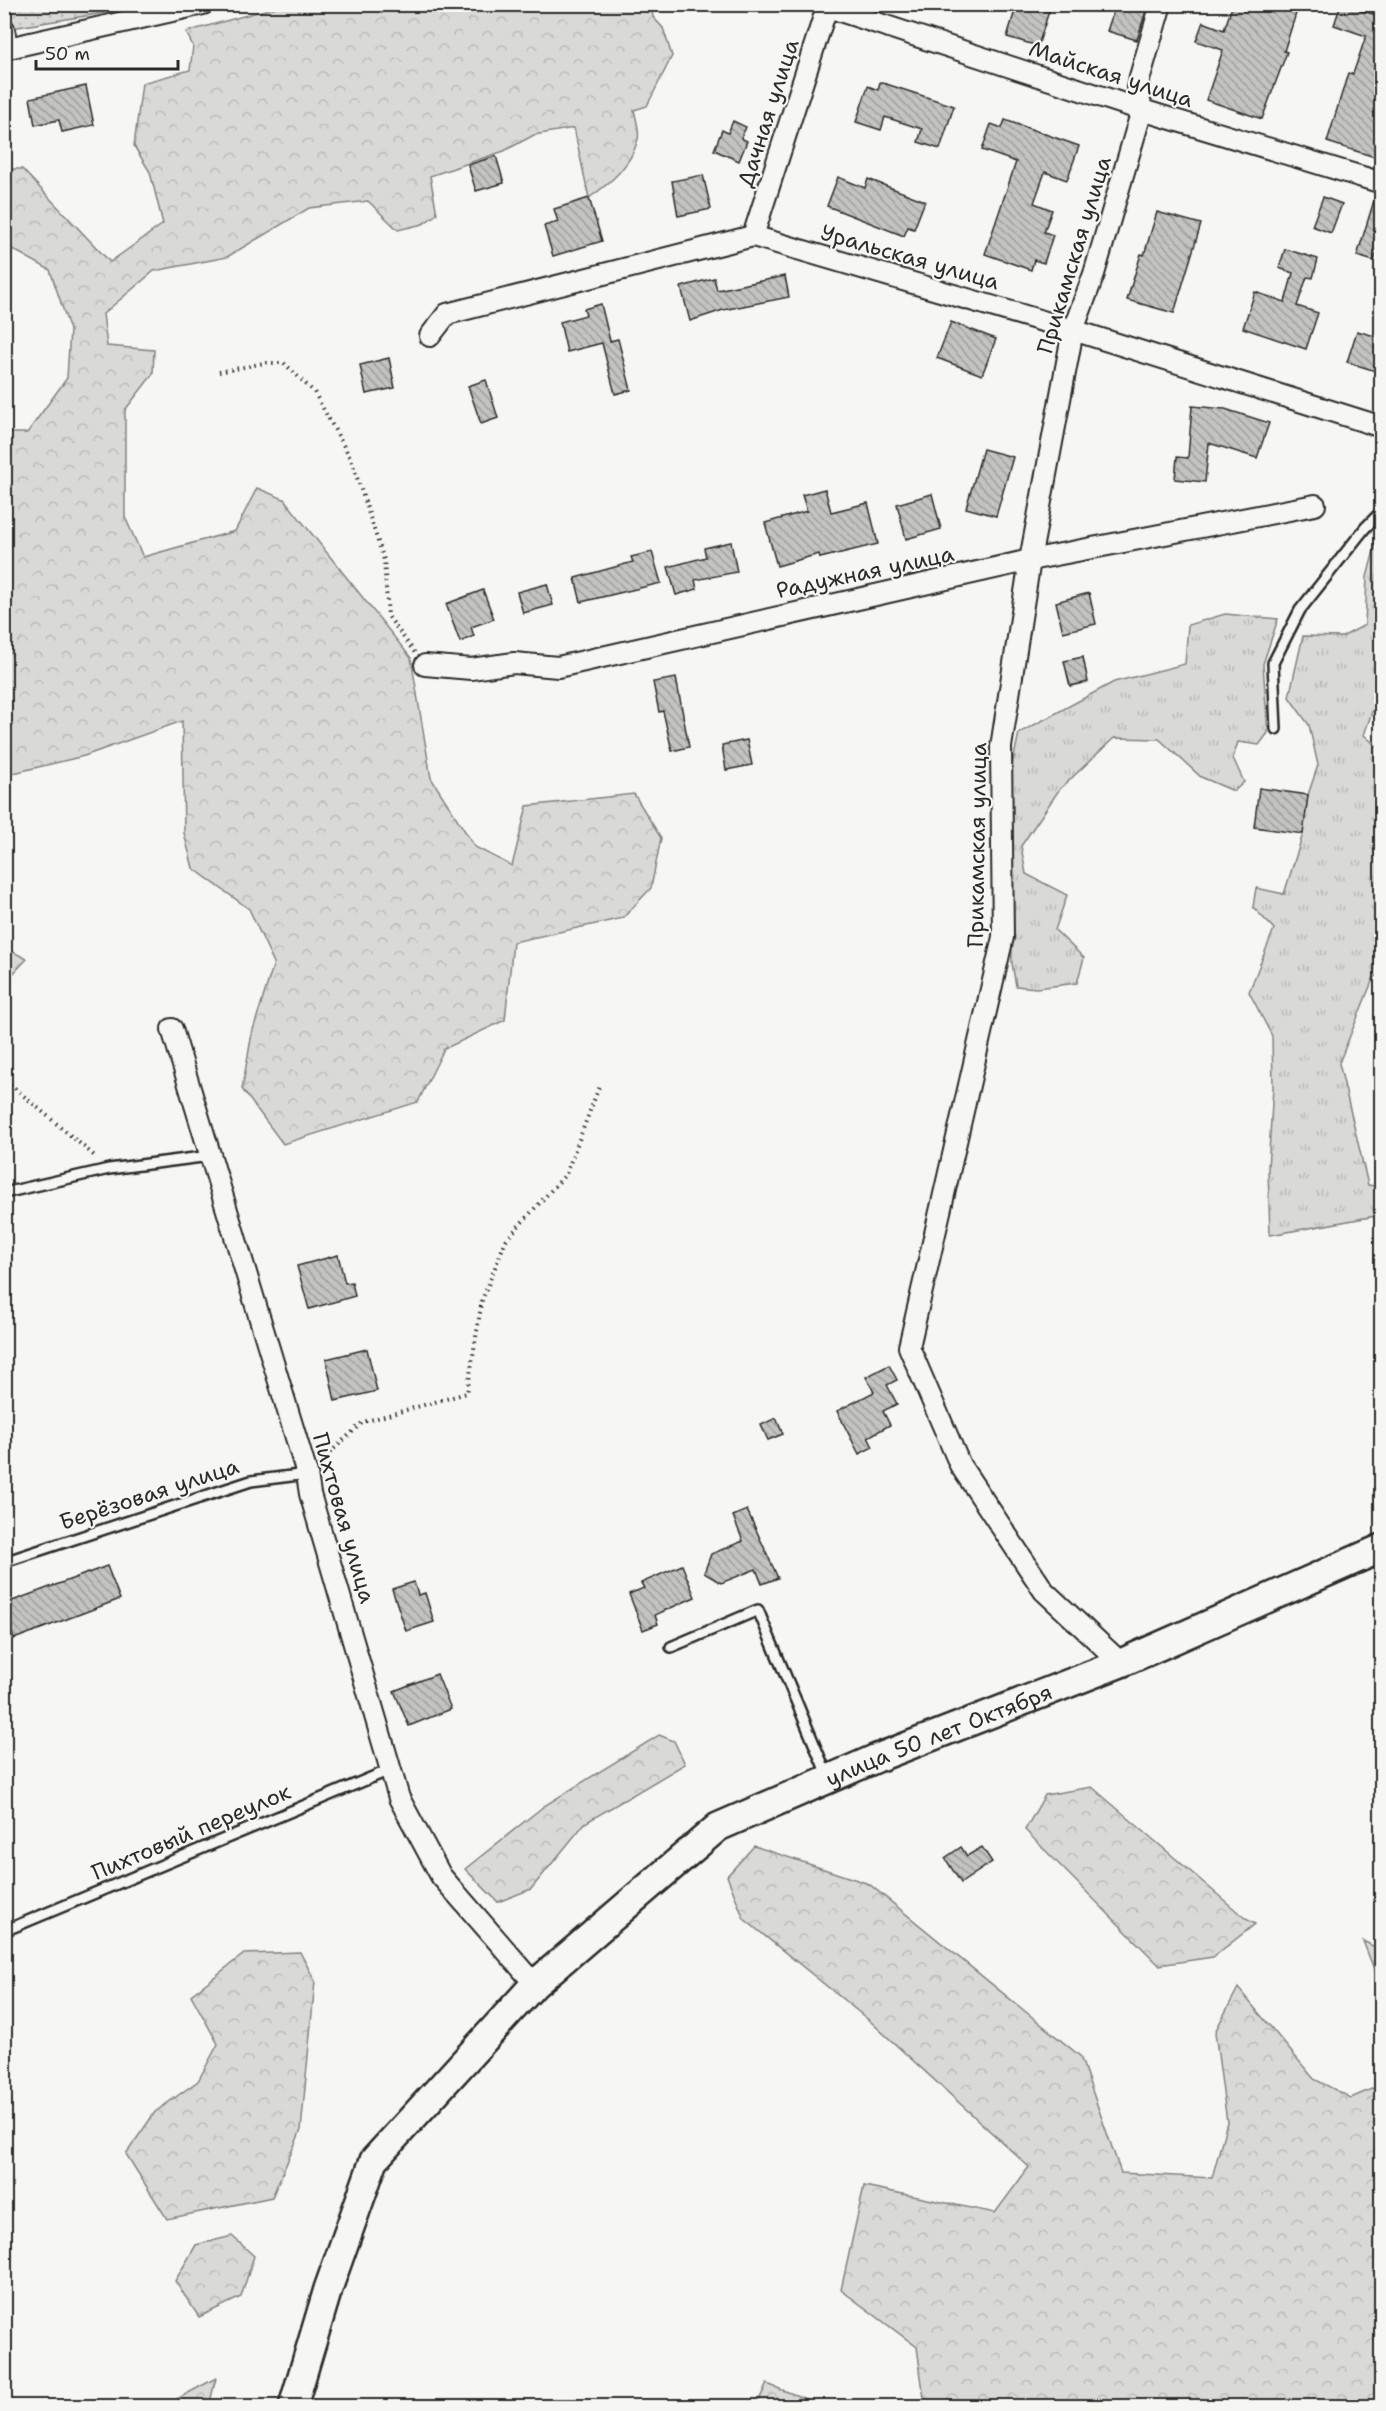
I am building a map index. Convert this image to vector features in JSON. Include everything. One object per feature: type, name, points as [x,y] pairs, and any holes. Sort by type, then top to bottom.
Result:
[{"type":"main road","name":"улица 50 лет Октября","points":[[292,2406],[328,2289],[374,2160],[535,1984],[718,1827],[829,1778],[1121,1664],[1382,1548]]},
{"type":"street","points":[[5,42],[149,11],[203,4]]},
{"type":"street","name":"Прикамская улица","points":[[1121,1664],[1044,1591],[960,1465],[909,1347],[1003,937],[1001,747],[1030,560],[1072,330],[1094,274],[1142,110],[1137,87],[1161,4]]},
{"type":"street","name":"Майская улица","points":[[828,6],[1142,110],[1382,183]]},
{"type":"street","name":"Дачная улица","points":[[753,236],[828,6]]},
{"type":"street","points":[[430,336],[447,314],[753,236]]},
{"type":"street","name":"Уральская улица","points":[[753,236],[1072,330],[1382,427]]},
{"type":"street","name":"Радужная улица","points":[[425,665],[471,669],[514,663],[558,667],[1030,560],[1315,505]]},
{"type":"street","name":"Пихтовая улица","points":[[172,1029],[307,1474],[313,1505],[399,1798],[441,1876],[535,1984]]},
{"type":"lane","points":[[1276,729],[1273,663],[1300,610],[1365,528],[1382,511]]},
{"type":"lane","points":[[4,1193],[109,1168],[210,1156]]},
{"type":"lane","name":"Берёзовая улица","points":[[4,1562],[251,1481],[307,1474]]},
{"type":"lane","points":[[671,1647],[758,1610],[829,1778]]},
{"type":"lane","name":"Пихтовый переулок","points":[[4,1931],[392,1769]]},
{"type":"path","points":[[219,372],[264,363],[284,363],[314,392],[351,459],[384,560],[388,616],[425,665]]},
{"type":"path","points":[[4,1086],[11,1085],[109,1168]]},
{"type":"path","points":[[307,1474],[363,1422],[467,1393],[482,1300],[506,1240],[566,1174],[599,1086]]},
{"type":"green space","points":[[5,5],[140,5],[140,7],[5,29]]},
{"type":"green space","points":[[283,5],[651,5],[653,17],[663,28],[672,56],[647,106],[634,110],[638,136],[630,158],[612,180],[589,198],[574,128],[534,135],[504,151],[430,176],[437,214],[423,224],[398,230],[368,201],[309,208],[227,257],[154,271],[103,314],[107,346],[154,350],[153,374],[125,410],[125,517],[143,557],[235,531],[257,488],[284,499],[411,658],[431,778],[475,847],[512,866],[527,806],[634,794],[661,838],[651,888],[623,918],[513,942],[505,1020],[444,1049],[418,1102],[283,1144],[242,1089],[252,1033],[274,963],[249,909],[193,868],[184,833],[182,721],[84,756],[5,775],[4,433],[27,433],[67,378],[70,330],[50,270],[5,245],[5,169],[22,169],[110,262],[163,224],[150,172],[134,146],[142,83],[190,70],[193,46],[186,32]]},
{"type":"green space","points":[[1381,537],[1381,686],[1364,735],[1381,750],[1381,972],[1373,979],[1339,1063],[1368,1185],[1381,1187],[1381,1215],[1270,1235],[1268,1169],[1273,1087],[1272,1036],[1249,992],[1274,929],[1253,907],[1256,888],[1284,894],[1303,834],[1308,795],[1318,765],[1309,725],[1289,697],[1303,636],[1342,637],[1365,625],[1367,577],[1377,539]]},
{"type":"green space","points":[[1225,614],[1278,619],[1263,664],[1268,733],[1259,745],[1238,742],[1233,758],[1244,782],[1234,791],[1201,777],[1159,739],[1114,738],[1059,790],[1021,846],[1026,874],[1067,895],[1055,930],[1084,958],[1077,983],[1037,988],[1016,986],[1012,963],[1010,775],[1019,733],[1114,682],[1185,664],[1188,625]]},
{"type":"green space","points":[[5,948],[27,959],[4,982]]},
{"type":"green space","points":[[659,1735],[674,1741],[685,1764],[585,1823],[531,1889],[498,1902],[465,1869],[544,1806]]},
{"type":"green space","points":[[1092,1787],[1246,1919],[1255,1924],[1213,1957],[1159,1965],[1025,1830],[1045,1795]]},
{"type":"green space","points":[[754,1846],[869,1884],[1080,2056],[1121,2173],[1212,2178],[1227,2122],[1215,2032],[1238,1988],[1314,2079],[1351,2098],[1381,2085],[1381,2406],[925,2406],[917,2347],[841,2290],[864,2186],[995,2213],[1029,2167],[871,2022],[744,1919],[727,1876]]},
{"type":"green space","points":[[1363,1941],[1381,1950],[1381,1987]]},
{"type":"green space","points":[[300,1952],[315,1981],[301,2130],[272,2197],[167,2219],[126,2154],[155,2112],[198,2081],[218,2044],[191,1995],[244,1954]]},
{"type":"green space","points":[[232,2236],[254,2256],[241,2297],[199,2317],[175,2281],[196,2245]]},
{"type":"green space","points":[[216,2378],[209,2406],[164,2406]]},
{"type":"green space","points":[[767,2384],[824,2406],[756,2406]]},
{"type":"building","points":[[1017,4],[1028,4],[1049,11],[1038,46],[1007,37]]},
{"type":"building","points":[[1116,4],[1148,4],[1137,40],[1107,31]]},
{"type":"building","points":[[1233,4],[1299,4],[1284,51],[1287,52],[1262,119],[1206,100],[1223,50],[1196,41],[1203,22],[1224,30]]},
{"type":"building","points":[[1341,4],[1373,14],[1376,4],[1382,4],[1382,138],[1375,157],[1327,142],[1348,73],[1353,74],[1366,36],[1334,25]]},
{"type":"building","points":[[880,82],[954,106],[940,149],[918,142],[922,129],[885,117],[881,130],[856,122],[868,86],[878,90]]},
{"type":"building","points":[[86,86],[94,125],[62,132],[59,120],[35,125],[30,98]]},
{"type":"building","points":[[1005,120],[1079,146],[1067,180],[1045,172],[1034,203],[1052,210],[1044,232],[1053,235],[1044,263],[1034,260],[1031,270],[985,254],[1016,162],[982,150],[991,124],[1002,128]]},
{"type":"building","points":[[733,121],[746,127],[741,138],[747,141],[739,161],[714,150],[722,130],[728,133]]},
{"type":"building","points":[[496,156],[504,183],[476,191],[468,165]]},
{"type":"building","points":[[703,175],[711,209],[678,216],[672,181]]},
{"type":"building","points":[[838,177],[865,188],[868,179],[925,201],[914,229],[908,227],[904,236],[827,206]]},
{"type":"building","points":[[1376,194],[1382,195],[1382,256],[1376,255],[1374,261],[1357,256]]},
{"type":"building","points":[[1323,197],[1342,204],[1331,233],[1312,226]]},
{"type":"building","points":[[589,198],[602,241],[553,256],[544,226],[558,222],[554,209]]},
{"type":"building","points":[[1157,212],[1201,224],[1174,313],[1127,300]]},
{"type":"building","points":[[1285,249],[1318,259],[1313,278],[1307,277],[1297,306],[1318,313],[1306,349],[1243,328],[1255,292],[1285,302],[1293,273],[1279,268]]},
{"type":"building","points":[[785,276],[789,297],[723,310],[690,321],[681,287],[714,278],[717,290]]},
{"type":"building","points":[[601,304],[610,341],[618,339],[631,390],[615,394],[602,343],[567,352],[560,322],[586,315],[584,309]]},
{"type":"building","points":[[951,322],[996,339],[982,375],[937,358]]},
{"type":"building","points":[[1357,331],[1382,338],[1382,373],[1347,362]]},
{"type":"building","points":[[389,358],[395,388],[366,394],[360,365]]},
{"type":"building","points":[[486,380],[498,418],[481,424],[468,386]]},
{"type":"building","points":[[1192,406],[1225,409],[1269,423],[1257,458],[1209,443],[1205,482],[1175,479],[1177,457],[1188,458]]},
{"type":"building","points":[[983,449],[1013,457],[996,516],[966,508]]},
{"type":"building","points":[[825,489],[831,512],[868,503],[878,544],[820,558],[819,554],[777,566],[765,523],[807,511],[802,495]]},
{"type":"building","points":[[932,494],[941,529],[906,539],[897,504]]},
{"type":"building","points":[[731,542],[737,572],[695,580],[697,589],[676,595],[668,567],[706,557],[704,548]]},
{"type":"building","points":[[652,552],[661,583],[581,602],[575,578],[633,562],[631,557]]},
{"type":"building","points":[[547,584],[553,605],[523,613],[517,592]]},
{"type":"building","points":[[483,590],[494,619],[471,627],[474,636],[460,642],[446,604]]},
{"type":"building","points":[[1089,593],[1096,624],[1063,632],[1056,602]]},
{"type":"building","points":[[1083,657],[1088,682],[1070,686],[1064,661]]},
{"type":"building","points":[[676,678],[689,747],[672,751],[663,711],[659,712],[653,682]]},
{"type":"building","points":[[747,740],[752,765],[726,770],[722,745]]},
{"type":"building","points":[[1259,788],[1308,795],[1303,834],[1254,827]]},
{"type":"building","points":[[338,1255],[345,1283],[352,1282],[355,1296],[309,1309],[297,1266]]},
{"type":"building","points":[[367,1349],[377,1391],[335,1401],[326,1359]]},
{"type":"building","points":[[889,1365],[897,1380],[887,1385],[897,1404],[883,1411],[890,1425],[868,1437],[873,1447],[859,1454],[837,1411],[874,1392],[866,1377]]},
{"type":"building","points":[[776,1418],[783,1434],[768,1440],[761,1425]]},
{"type":"building","points":[[747,1510],[778,1578],[762,1584],[756,1569],[721,1583],[704,1573],[711,1554],[743,1541],[733,1516]]},
{"type":"building","points":[[682,1565],[695,1597],[655,1615],[658,1624],[643,1630],[629,1594],[644,1588],[641,1583]]},
{"type":"building","points":[[107,1566],[120,1599],[14,1639],[4,1613],[4,1604]]},
{"type":"building","points":[[414,1582],[418,1595],[425,1593],[434,1622],[406,1631],[392,1589]]},
{"type":"building","points":[[437,1674],[451,1709],[409,1726],[394,1691]]},
{"type":"building","points":[[961,1847],[967,1856],[982,1847],[992,1862],[961,1883],[945,1858]]}]
